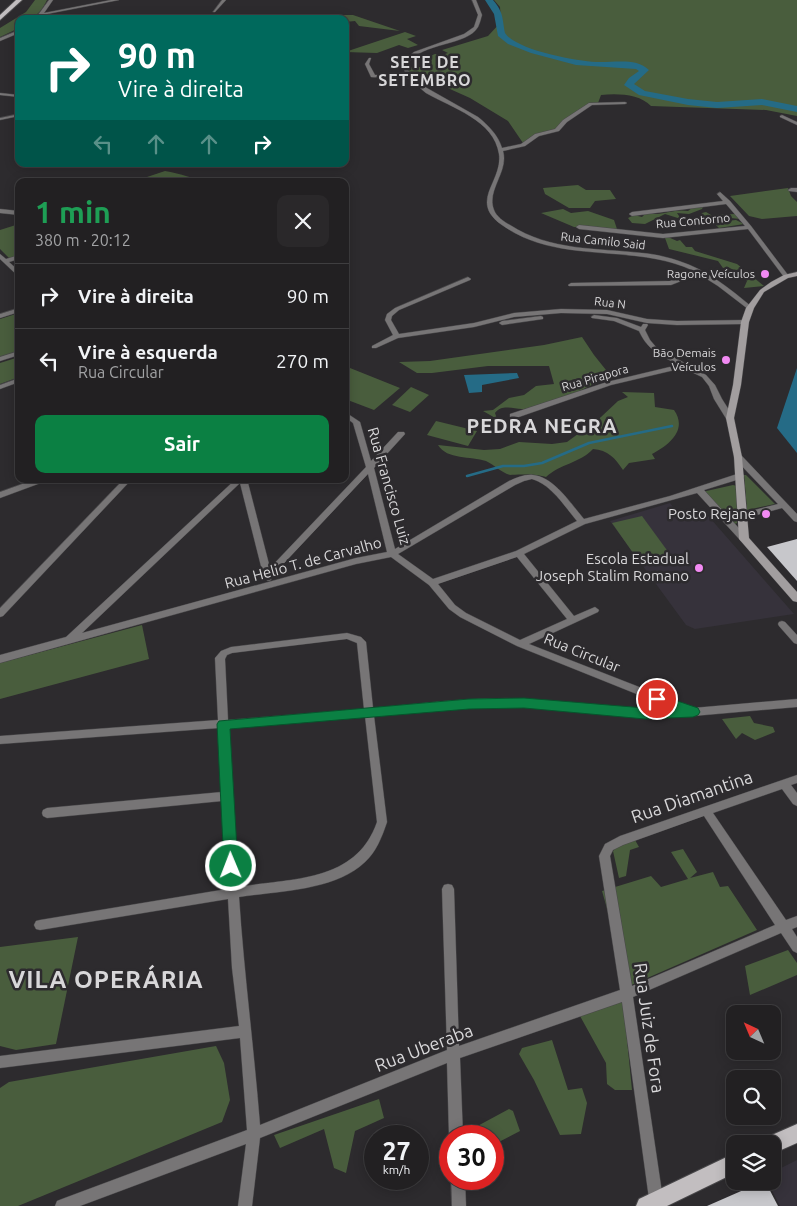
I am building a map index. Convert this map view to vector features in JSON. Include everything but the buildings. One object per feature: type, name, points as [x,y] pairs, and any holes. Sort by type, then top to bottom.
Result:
[{"type":"main road","points":[[0,18],[19,0]]},
{"type":"main road","points":[[797,274],[786,276],[762,291],[750,308],[745,322],[738,385],[730,418],[738,457],[744,539],[797,598]]},
{"type":"main road","points":[[781,1141],[797,1133]]},
{"type":"main road","points":[[653,1205],[726,1168]]},
{"type":"street","points":[[42,14],[51,0]]},
{"type":"street","points":[[88,0],[93,4]]},
{"type":"street","points":[[42,14],[117,0]]},
{"type":"street","points":[[214,11],[224,0]]},
{"type":"street","points":[[474,0],[480,15],[476,27],[462,36],[413,55],[405,63],[408,76],[417,85],[474,116],[495,134],[502,150],[523,145],[538,135],[558,130],[565,121],[591,104],[625,103]]},
{"type":"street","points":[[0,40],[15,33]]},
{"type":"street","points":[[370,59],[367,64],[373,76],[408,76]]},
{"type":"street","points":[[0,94],[15,96]]},
{"type":"street","points":[[0,100],[7,95]]},
{"type":"street","points":[[0,119],[15,116]]},
{"type":"street","points":[[782,116],[797,124]]},
{"type":"street","name":"Rua Camilo Said","points":[[502,150],[503,163],[489,193],[488,203],[496,218],[506,226],[530,238],[554,246],[651,256],[676,262],[701,271],[720,283],[750,308]]},
{"type":"street","name":"Rua Contorno","points":[[720,194],[749,227],[786,276]]},
{"type":"street","points":[[632,214],[728,202]]},
{"type":"street","points":[[0,211],[15,213]]},
{"type":"street","name":"Rua Contorno","points":[[579,227],[663,236],[749,227]]},
{"type":"street","points":[[0,256],[15,271]]},
{"type":"street","points":[[6,261],[15,258]]},
{"type":"street","points":[[571,285],[671,283],[701,271]]},
{"type":"street","points":[[398,336],[388,320],[389,315],[397,309],[468,279]]},
{"type":"street","points":[[0,316],[15,311]]},
{"type":"street","name":"Rua N","points":[[374,347],[398,336],[474,325],[514,315],[596,312],[626,319],[647,321],[692,324],[745,322]]},
{"type":"street","name":"Rua N","points":[[626,319],[642,330]]},
{"type":"street","points":[[647,321],[642,330],[647,341],[654,348],[708,380],[730,418]]},
{"type":"street","points":[[0,360],[15,354]]},
{"type":"street","name":"Rua Pirapora","points":[[513,416],[609,383],[684,366]]},
{"type":"street","points":[[0,387],[15,381]]},
{"type":"street","name":"Rua Francisco Luiz","points":[[349,417],[356,422],[392,554],[432,583]]},
{"type":"street","points":[[268,575],[369,465],[401,434]]},
{"type":"street","points":[[738,457],[797,519]]},
{"type":"street","points":[[432,583],[519,553],[582,522],[698,490],[740,476]]},
{"type":"street","name":"Rua Helio T. de Carvalho","points":[[0,660],[356,561],[392,554],[512,483],[524,478],[533,477],[544,480],[582,522]]},
{"type":"street","points":[[0,495],[32,483]]},
{"type":"street","points":[[0,614],[124,483]]},
{"type":"street","points":[[68,641],[238,483]]},
{"type":"street","points":[[243,483],[270,585]]},
{"type":"street","points":[[698,490],[744,539]]},
{"type":"street","points":[[742,516],[783,505]]},
{"type":"street","points":[[519,553],[573,620]]},
{"type":"street","name":"Rua Circular","points":[[432,583],[452,607],[494,632],[638,692],[693,712],[797,703]]},
{"type":"street","points":[[520,644],[595,610]]},
{"type":"street","points":[[782,624],[797,642]]},
{"type":"street","points":[[40,924],[233,893],[313,880],[346,870],[366,856],[377,838],[382,822],[361,642],[358,639],[347,636],[231,650],[224,653],[220,658],[223,724],[228,796],[233,893],[238,968],[254,1134],[245,1206]]},
{"type":"street","points":[[0,740],[469,704],[524,703],[645,714],[693,712]]},
{"type":"street","name":"Rua Diamantina","points":[[604,856],[609,847],[620,841],[797,779]]},
{"type":"street","points":[[784,784],[797,801]]},
{"type":"street","points":[[47,813],[228,796]]},
{"type":"street","points":[[706,811],[797,947]]},
{"type":"street","name":"Rua Juiz de Fora","points":[[604,856],[627,994],[653,1205]]},
{"type":"street","points":[[448,889],[456,1125]]},
{"type":"street","name":"Rua Uberaba","points":[[62,1206],[254,1134],[453,1054],[627,994],[797,921]]},
{"type":"street","points":[[0,1062],[245,1030]]},
{"type":"street","points":[[458,1190],[459,1206]]},
{"type":"shaded area","name":"Escola Estadual Joseph Stalim Romano","points":[[670,503],[680,516],[703,510],[794,614],[695,629],[686,625],[610,521]]},
{"type":"shaded area","points":[[797,1160],[797,1206],[780,1206],[772,1190],[781,1190],[781,1168]]},
{"type":"green space","points":[[35,0],[47,0],[36,15],[21,15],[26,12]]},
{"type":"green space","points":[[494,0],[797,0],[797,116],[766,110],[651,106],[635,97],[621,94],[601,95],[598,103],[585,106],[559,128],[523,143],[508,121],[470,98],[432,81],[442,79],[437,73],[424,78],[421,74],[411,76],[407,72],[407,67],[422,67],[422,60],[414,56],[418,53],[430,56],[435,54],[442,55],[448,53],[442,50],[488,36],[501,22],[500,7]]},
{"type":"green space","points":[[349,15],[400,31],[359,26],[355,21],[349,22]]},
{"type":"green space","points":[[15,19],[15,30],[0,37],[0,28]]},
{"type":"green space","points":[[405,32],[416,36],[407,39],[418,45],[408,48],[399,45],[377,53],[349,51]]},
{"type":"green space","points":[[165,171],[193,178],[144,178]]},
{"type":"green space","points":[[578,185],[586,190],[610,190],[616,199],[595,201],[590,208],[569,208],[545,194],[543,188]]},
{"type":"green space","points":[[788,188],[791,196],[797,202],[797,216],[762,219],[749,216],[730,196]]},
{"type":"green space","points":[[703,207],[689,214],[677,213],[681,219],[665,214],[645,224],[632,223],[628,218],[634,215],[642,217],[646,213],[688,211],[692,208]]},
{"type":"green space","points":[[563,209],[571,213],[588,211],[614,220],[618,232],[574,227],[541,213]]},
{"type":"green space","points":[[706,212],[711,215],[735,214],[740,219],[731,218],[726,221],[736,220],[744,224],[719,228],[713,222],[719,220],[700,216]]},
{"type":"green space","points":[[15,225],[15,257],[10,259],[0,249],[0,230]]},
{"type":"green space","points":[[668,237],[677,241],[680,240],[686,247],[692,247],[695,251],[737,264],[764,286],[744,288],[747,281],[741,274],[728,267],[723,268],[718,261],[669,249],[665,238]]},
{"type":"green space","points":[[15,314],[15,353],[0,358],[0,319]]},
{"type":"green space","points":[[582,337],[610,375],[581,391],[544,405],[524,409],[502,408],[495,413],[497,419],[483,411],[493,410],[509,398],[524,395],[536,386],[554,384],[549,366],[488,366],[417,373],[399,362],[430,361],[544,345]]},
{"type":"green space","points":[[15,358],[15,378],[0,384],[0,363]]},
{"type":"green space","points":[[349,368],[400,388],[374,410],[349,401]]},
{"type":"green space","points":[[411,387],[429,395],[410,412],[392,405]]},
{"type":"green space","points":[[622,392],[654,393],[655,407],[674,410],[679,424],[675,436],[665,446],[652,454],[655,459],[629,463],[623,470],[611,455],[593,449],[588,454],[557,469],[546,477],[522,474],[510,475],[486,461],[447,453],[438,445],[484,450],[500,449],[519,442],[552,444],[567,442],[601,417],[618,401],[628,397]]},
{"type":"green space","points":[[436,421],[477,431],[468,446],[427,435]]},
{"type":"green space","points":[[744,475],[746,475],[775,504],[747,510]]},
{"type":"green space","points":[[733,485],[737,486],[737,523],[735,524],[702,492]]},
{"type":"green space","points":[[642,516],[669,553],[638,560],[612,523]]},
{"type":"green space","points":[[142,625],[149,659],[0,699],[0,663]]},
{"type":"green space","points":[[750,716],[754,723],[773,727],[775,732],[755,740],[742,733],[736,739],[722,719]]},
{"type":"green space","points":[[635,840],[639,847],[630,850],[626,876],[619,878],[613,851],[618,845]]},
{"type":"green space","points":[[683,849],[697,872],[690,878],[713,872],[720,887],[728,886],[757,930],[629,986],[602,891],[651,876],[661,887],[688,879],[671,852]]},
{"type":"green space","points":[[78,937],[56,1044],[16,1050],[0,1046],[0,947]]},
{"type":"green space","points":[[788,950],[797,963],[797,975],[750,995],[745,966]]},
{"type":"green space","points":[[623,999],[632,1090],[615,1090],[607,1084],[606,1063],[580,1016]]},
{"type":"green space","points":[[552,1040],[568,1090],[582,1088],[587,1103],[581,1134],[560,1135],[534,1080],[519,1054],[522,1048]]},
{"type":"green space","points":[[216,1046],[224,1063],[230,1100],[222,1122],[18,1206],[0,1206],[0,1088],[9,1082]]},
{"type":"green space","points":[[379,1099],[384,1118],[364,1125],[364,1127],[355,1131],[346,1173],[334,1168],[324,1129],[280,1148],[274,1135]]},
{"type":"green space","points":[[509,1109],[513,1111],[520,1131],[504,1139],[504,1125],[479,1125]]},
{"type":"water","points":[[797,368],[797,453],[777,428]]},
{"type":"water","points":[[517,373],[519,378],[482,385],[482,392],[469,393],[464,375]]},
{"type":"waterway","points":[[489,0],[498,14],[502,36],[511,43],[534,52],[576,62],[639,67],[644,70],[629,85],[642,93],[688,102],[717,105],[762,102],[797,109]]},
{"type":"waterway","points":[[467,476],[503,466],[524,466],[542,463],[589,443],[672,426]]},
{"type":"place","name":"Ragone Veículos","points":[[765,274]]},
{"type":"place","name":"Bão Demais Veículos","points":[[726,360]]},
{"type":"place","name":"Posto Rejane","points":[[766,514]]},
{"type":"place","name":"Escola Estadual Joseph Stalim Romano","points":[[699,568]]},
{"type":"district","name":"SETE DE SETEMBRO","points":[[425,71]]},
{"type":"district","name":"PEDRA NEGRA","points":[[542,426]]},
{"type":"district","name":"VILA OPERÁRIA","points":[[106,980]]},
{"type":"route","points":[[231,866],[223,724],[469,704],[524,703],[645,714],[693,712],[657,699]]}]
